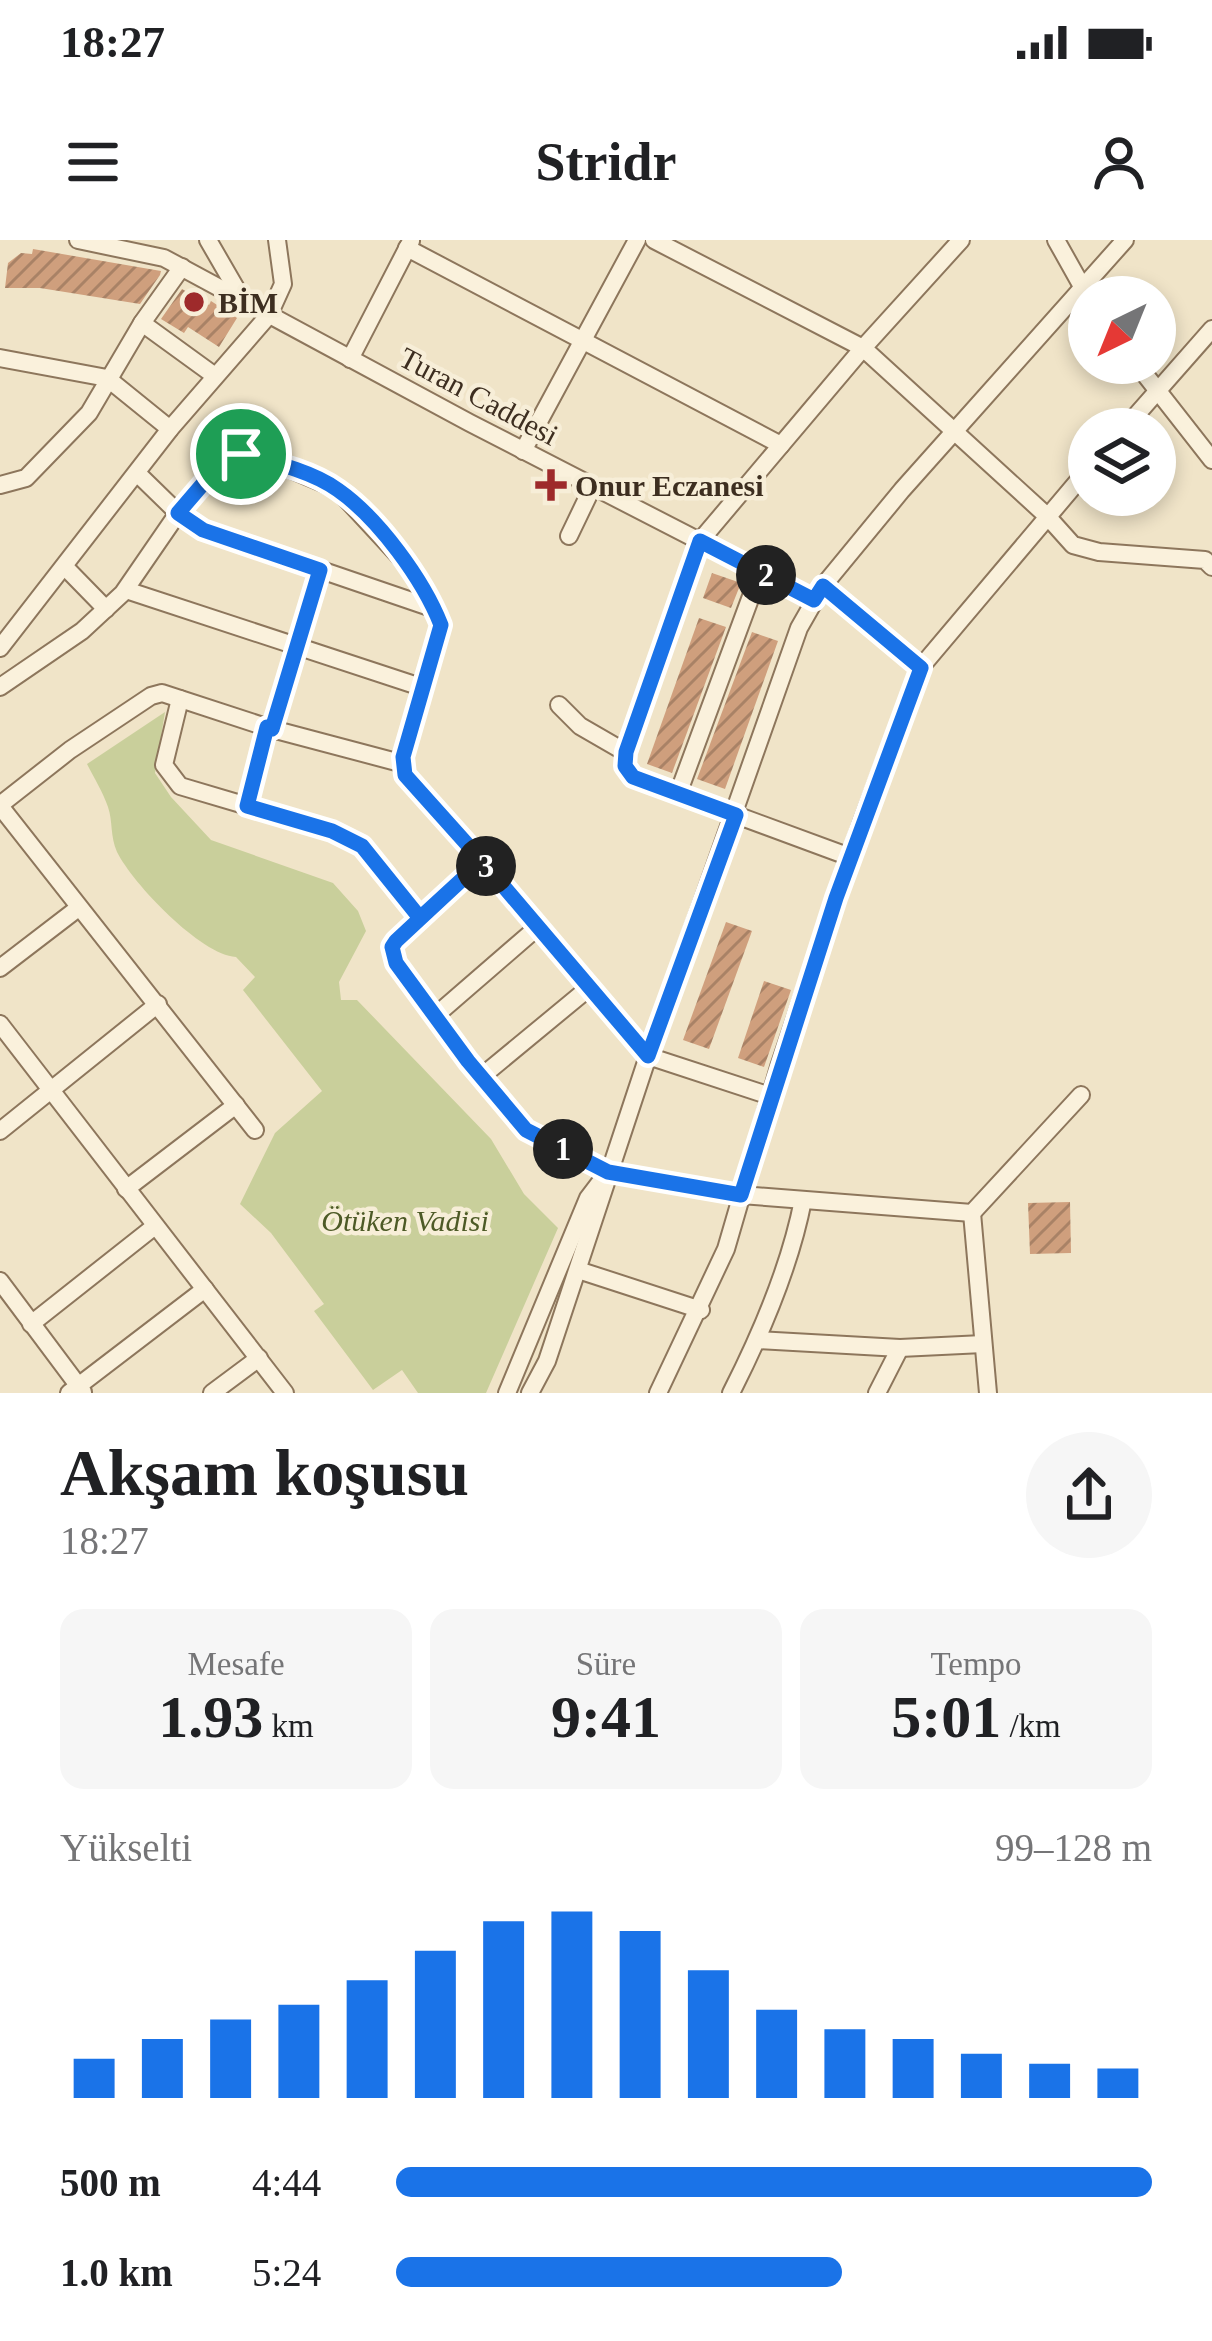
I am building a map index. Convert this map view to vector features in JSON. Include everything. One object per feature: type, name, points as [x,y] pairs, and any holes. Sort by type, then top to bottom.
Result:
[{"type":"street","name":"Turan Caddesi","points":[[78,240],[164,249],[184,269],[245,305],[760,572],[818,593],[921,668]]},
{"type":"street","name":"Turan Caddesi","points":[[118,247],[139,240]]},
{"type":"street","points":[[0,485],[26,478],[89,413],[142,323],[184,269],[203,262],[209,240]]},
{"type":"street","points":[[209,240],[245,305]]},
{"type":"street","points":[[0,648],[170,429],[269,315],[283,284],[277,240]]},
{"type":"street","points":[[524,451],[637,240]]},
{"type":"street","points":[[654,240],[863,348],[1073,544],[1100,552],[1205,560],[1212,567]]},
{"type":"street","points":[[850,857],[633,777],[625,766],[626,752],[700,541],[961,240]]},
{"type":"street","points":[[1056,240],[1076,276]]},
{"type":"street","points":[[1099,276],[1125,240]]},
{"type":"street","points":[[350,359],[409,244],[781,446]]},
{"type":"street","points":[[530,1393],[547,1361],[782,673],[818,593],[957,431],[1068,313]]},
{"type":"street","points":[[142,323],[215,376]]},
{"type":"street","points":[[1142,408],[1210,336]]},
{"type":"street","points":[[0,358],[107,378],[170,429]]},
{"type":"street","points":[[1152,384],[1212,460]]},
{"type":"street","points":[[0,687],[28,672],[126,590],[178,513],[226,457],[241,454],[278,464],[337,488],[412,570],[435,609],[441,631],[404,764],[405,775],[648,1056],[770,1096]]},
{"type":"street","points":[[139,474],[178,513],[203,530],[435,609]]},
{"type":"street","points":[[569,536],[593,486]]},
{"type":"street","points":[[658,1393],[726,1249],[770,1096],[850,857],[921,668],[1068,492]]},
{"type":"street","points":[[65,567],[106,609]]},
{"type":"street","points":[[247,806],[320,570]]},
{"type":"street","points":[[678,794],[760,572]]},
{"type":"street","points":[[126,590],[424,688]]},
{"type":"street","points":[[255,1130],[0,806],[70,750],[162,693],[404,764]]},
{"type":"street","points":[[180,699],[164,765],[179,786],[332,831],[362,846],[420,918]]},
{"type":"street","points":[[559,705],[580,726],[626,752]]},
{"type":"street","points":[[482,861],[392,947],[396,963],[526,1130],[608,1172],[741,1195],[972,1214]]},
{"type":"street","points":[[0,968],[77,909]]},
{"type":"street","points":[[435,1016],[538,926]]},
{"type":"street","points":[[481,1077],[590,987]]},
{"type":"street","points":[[0,1131],[158,1004]]},
{"type":"street","points":[[0,1024],[285,1393]]},
{"type":"street","points":[[988,1393],[972,1214],[1081,1095]]},
{"type":"street","points":[[126,1189],[236,1105]]},
{"type":"street","points":[[507,1393],[588,1198],[608,1172]]},
{"type":"street","points":[[731,1393],[758,1340],[796,1236],[803,1199]]},
{"type":"street","points":[[32,1324],[155,1226]]},
{"type":"street","points":[[578,1270],[701,1310]]},
{"type":"street","points":[[0,1281],[77,1390],[205,1289]]},
{"type":"street","points":[[758,1340],[900,1348],[983,1344]]},
{"type":"street","points":[[877,1393],[900,1348]]},
{"type":"street","points":[[212,1393],[259,1358]]},
{"type":"green space","name":"Ötüken Vadisi","points":[[165,712],[155,773],[171,797],[211,840],[333,883],[358,911],[366,931],[339,982],[341,1000],[357,1000],[491,1139],[524,1194],[558,1228],[486,1393],[418,1393],[402,1370],[373,1390],[314,1311],[324,1304],[271,1233],[240,1204],[275,1133],[322,1091],[243,990],[255,977],[236,957],[205,944],[169,916],[117,852],[108,807],[87,764]]},
{"type":"building","points":[[33,249],[161,271],[140,304],[40,288],[5,288],[8,263],[21,253],[32,254]]},
{"type":"building","points":[[182,289],[237,318],[219,347],[188,327],[184,333],[161,319]]},
{"type":"building","points":[[712,573],[741,583],[731,608],[703,598]]},
{"type":"building","points":[[699,618],[726,627],[672,773],[647,764]]},
{"type":"building","points":[[752,632],[778,641],[725,789],[697,779]]},
{"type":"building","points":[[726,922],[752,931],[709,1049],[683,1040]]},
{"type":"building","points":[[764,981],[791,990],[764,1067],[738,1058]]},
{"type":"building","points":[[1070,1202],[1071,1253],[1030,1254],[1028,1203]]},
{"type":"place","name":"BİM","points":[[194,302]]},
{"type":"place","name":"Onur Eczanesi","points":[[551,485]]},
{"type":"route","points":[[241,454],[226,457],[178,513],[203,530],[320,570],[272,729],[267,727],[247,806],[332,831],[362,846],[420,918],[482,861],[648,1056],[736,815],[633,777],[625,766],[700,541],[814,600],[823,586],[921,668],[836,898],[741,1195],[608,1172],[526,1130],[396,963],[392,947],[396,941],[482,861],[405,775],[403,757],[441,625],[412,570],[337,488],[241,454]]}]
